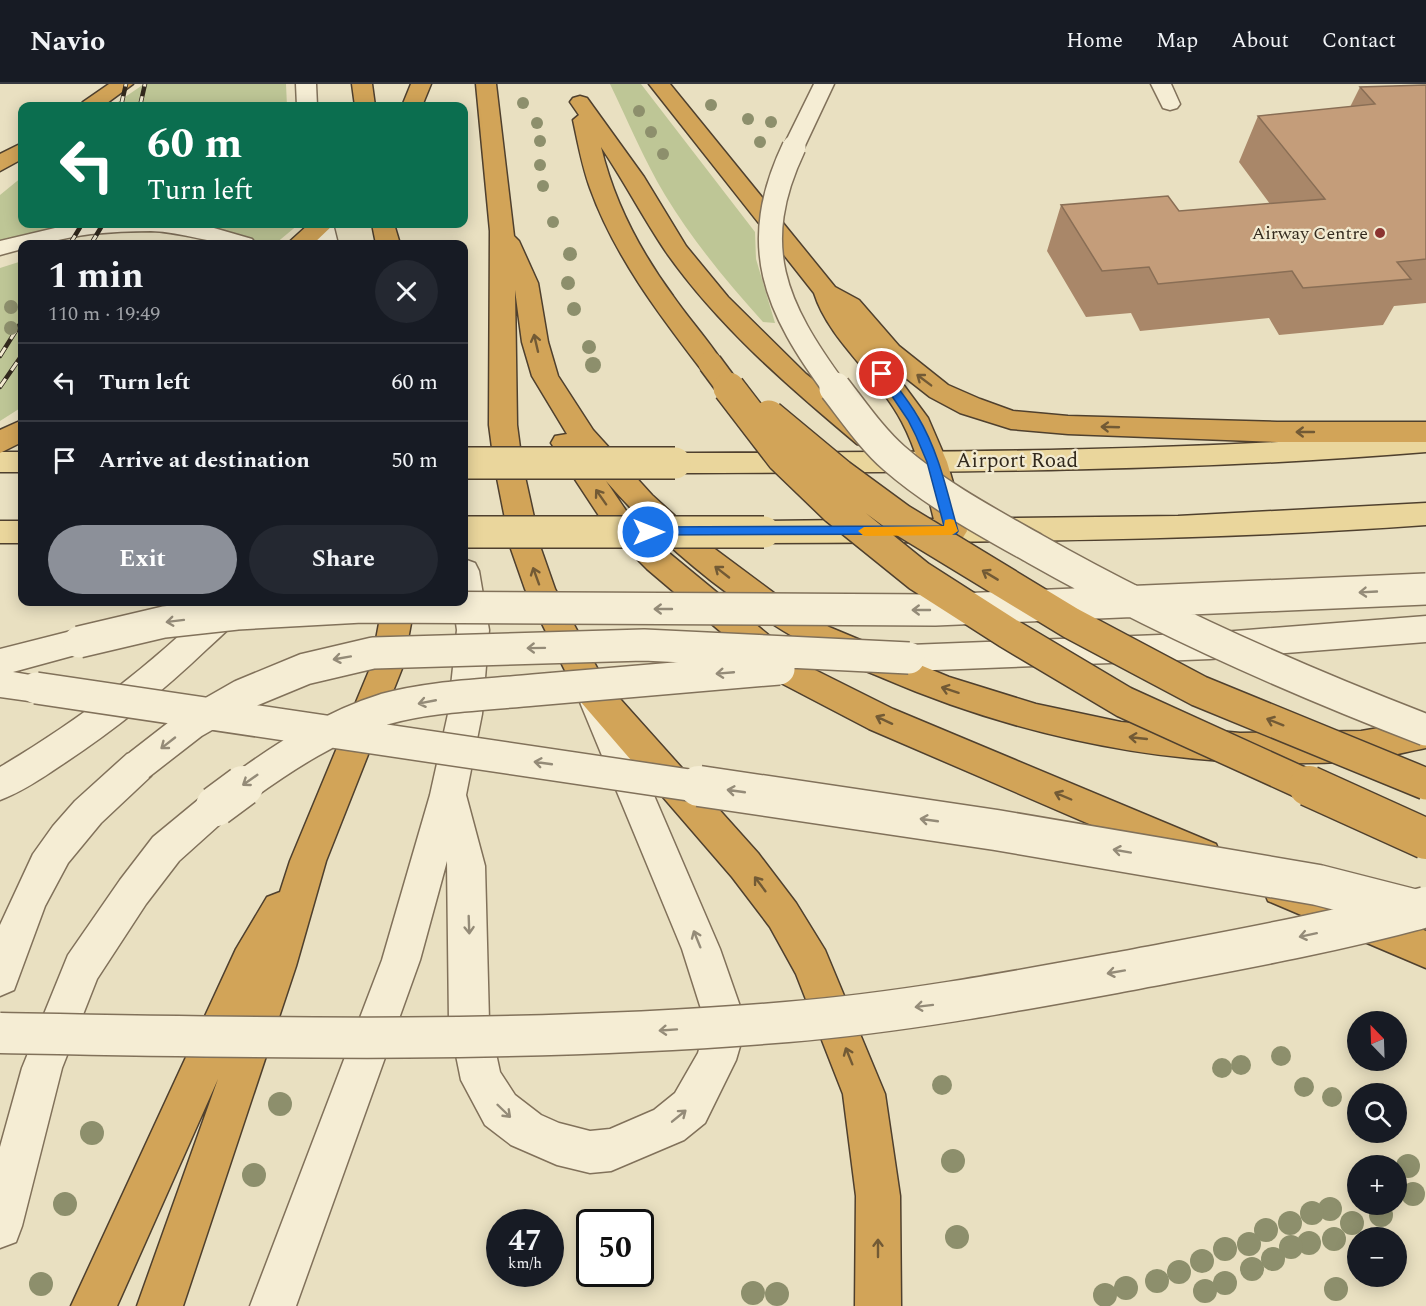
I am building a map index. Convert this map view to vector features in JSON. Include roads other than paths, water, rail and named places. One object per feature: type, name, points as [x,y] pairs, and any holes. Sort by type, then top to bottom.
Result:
[{"type":"highway","points":[[96,102],[123,84]]},
{"type":"highway","points":[[362,84],[364,102]]},
{"type":"highway","points":[[414,102],[421,84]]},
{"type":"highway","points":[[486,84],[502,231],[503,425],[517,512],[526,549],[540,589],[592,691],[745,865],[783,915],[811,963],[864,1094],[878,1196],[878,1306]]},
{"type":"highway","points":[[659,84],[826,292],[850,306],[890,352],[939,391],[970,406],[1011,420],[1068,425],[1265,432],[1426,432]]},
{"type":"highway","points":[[575,93],[601,186],[621,230],[646,274],[782,457],[836,509],[919,576],[1008,633],[1124,702],[1426,839]]},
{"type":"highway","points":[[575,93],[633,177],[676,249],[719,303],[797,381],[894,458]]},
{"type":"highway","points":[[0,164],[18,153]]},
{"type":"highway","points":[[304,240],[317,228]]},
{"type":"highway","points":[[502,231],[526,284],[544,376],[560,434],[568,450],[619,523],[658,561],[794,674],[882,719],[1426,950]]},
{"type":"highway","points":[[826,292],[832,311],[914,418],[933,462],[952,531]]},
{"type":"highway","points":[[710,363],[798,441],[900,519],[1071,623],[1199,691],[1426,784]]},
{"type":"highway","points":[[544,376],[583,437],[642,503],[685,543],[771,608],[818,636],[931,683],[1036,718],[1121,736],[1240,748],[1361,746],[1426,732]]},
{"type":"highway","points":[[0,443],[18,432]]},
{"type":"highway","points":[[160,1306],[273,977],[308,861],[387,666],[398,606]]},
{"type":"highway","points":[[94,1306],[250,962],[308,861]]},
{"type":"main road","name":"Airport Road","points":[[468,463],[933,462],[1193,458],[1426,442]]},
{"type":"main road","points":[[0,462],[18,462]]},
{"type":"main road","points":[[468,532],[952,531],[1248,526],[1426,514]]},
{"type":"main road","points":[[0,532],[18,532]]},
{"type":"street","points":[[306,84],[307,102]]},
{"type":"street","points":[[824,84],[783,170],[770,222],[770,254],[790,314],[824,374],[894,458],[989,522],[1080,576],[1274,670],[1426,732]]},
{"type":"street","points":[[1161,84],[1170,104]]},
{"type":"street","points":[[34,240],[77,230],[101,228]]},
{"type":"street","points":[[179,228],[193,229],[230,240]]},
{"type":"street","points":[[0,248],[18,244]]},
{"type":"street","points":[[0,662],[164,622],[237,614],[362,607],[935,610],[1426,589]]},
{"type":"street","points":[[273,1306],[401,960],[448,795],[465,714],[473,630],[468,597]]},
{"type":"street","points":[[0,785],[89,728],[157,676],[197,641],[230,606]]},
{"type":"street","points":[[0,1226],[42,1068],[82,968],[115,918],[166,849],[216,806],[252,778],[333,731],[370,714],[440,700],[639,680],[909,658],[1210,646],[1426,629]]},
{"type":"street","points":[[0,977],[27,904],[46,866],[65,838],[102,797],[199,718],[297,670],[334,659],[373,653],[644,645],[909,658]]},
{"type":"street","points":[[0,684],[996,830],[1318,885],[1426,912]]},
{"type":"street","points":[[448,795],[467,866],[469,1021],[481,1080],[500,1110],[526,1130],[557,1144],[590,1152],[611,1150],[669,1125],[690,1108],[708,1076],[723,1036],[723,1012],[688,917],[592,691]]},
{"type":"street","points":[[0,1034],[421,1039],[601,1034],[789,1022],[952,1002],[1232,951],[1380,920],[1426,907]]},
{"type":"railway","points":[[122,102],[126,84]]},
{"type":"railway","points":[[141,102],[145,84]]},
{"type":"railway","points":[[72,240],[80,228]]},
{"type":"railway","points":[[93,240],[101,228]]},
{"type":"railway","points":[[0,356],[18,327]]},
{"type":"railway","points":[[0,387],[18,361]]},
{"type":"place","name":"Airway Centre","points":[[1380,233]]}]
